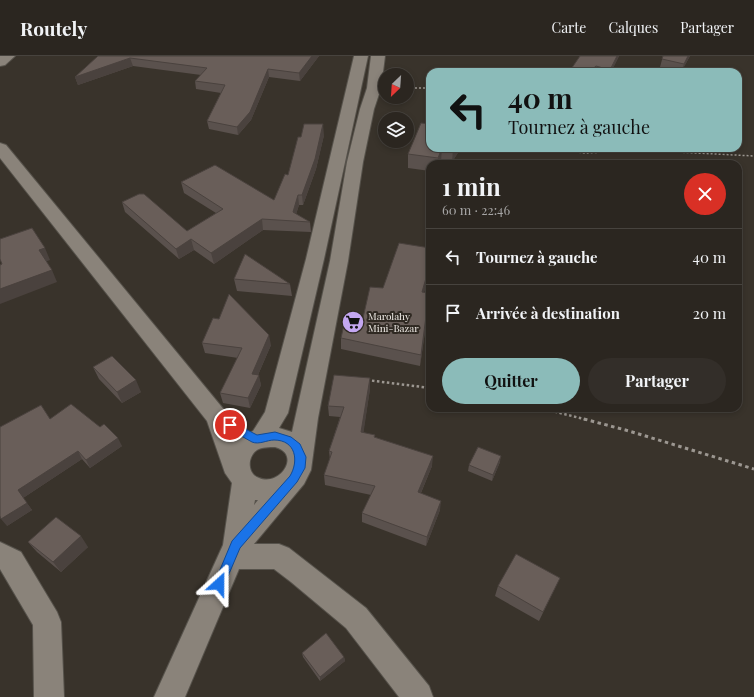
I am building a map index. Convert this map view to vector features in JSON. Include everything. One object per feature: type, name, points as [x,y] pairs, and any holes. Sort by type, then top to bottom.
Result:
[{"type":"street","points":[[0,62],[8,56]]},
{"type":"street","points":[[169,697],[234,550],[297,468],[306,418],[318,371],[355,162],[361,56]]},
{"type":"street","points":[[234,550],[241,478],[236,464],[239,454],[246,446],[259,438],[276,413],[315,259],[336,162],[358,108],[374,88],[378,56]]},
{"type":"street","points":[[0,148],[217,418],[241,478],[255,489],[269,490],[282,486],[297,468],[296,447],[287,440],[275,436],[259,438],[217,418]]},
{"type":"street","points":[[336,162],[355,162]]},
{"type":"street","points":[[234,550],[279,558],[301,573],[356,618],[418,697]]},
{"type":"street","points":[[0,554],[11,561],[47,622],[49,697]]},
{"type":"path","points":[[414,88],[426,88]]},
{"type":"path","points":[[575,152],[603,152]]},
{"type":"path","points":[[677,152],[754,156]]},
{"type":"path","points":[[360,379],[426,387]]},
{"type":"path","points":[[555,412],[629,431],[754,469]]},
{"type":"building","points":[[98,56],[312,56],[299,73],[268,69],[250,112],[237,127],[207,121],[225,85],[195,81],[207,68],[130,58],[75,77]]},
{"type":"building","points":[[580,56],[617,56],[611,68],[596,66],[594,68],[572,68]]},
{"type":"building","points":[[663,56],[688,56],[684,64],[662,59]]},
{"type":"building","points":[[421,123],[426,124],[426,152],[440,152],[438,158],[408,154],[411,148],[414,148],[414,140]]},
{"type":"building","points":[[304,124],[323,124],[315,159],[302,195],[298,195],[293,212],[310,222],[262,219],[211,253],[191,239],[176,249],[122,202],[139,194],[144,194],[187,231],[223,209],[181,182],[215,165],[274,200],[285,174],[288,175],[298,137],[301,137]]},
{"type":"building","points":[[32,228],[45,248],[39,250],[52,270],[0,289],[0,265],[2,264],[0,259],[0,239]]},
{"type":"building","points":[[399,243],[426,247],[426,278],[422,292],[426,293],[426,316],[421,355],[341,338],[346,316],[363,318],[370,287],[383,288]]},
{"type":"building","points":[[245,254],[290,284],[234,279]]},
{"type":"building","points":[[229,294],[269,335],[252,374],[259,375],[248,398],[220,393],[242,348],[202,343],[213,318],[219,319]]},
{"type":"building","points":[[112,356],[136,380],[117,392],[93,367]]},
{"type":"building","points":[[334,375],[370,378],[361,432],[375,435],[374,437],[433,456],[418,492],[441,501],[427,537],[362,513],[375,486],[324,475],[332,452],[329,451],[344,407],[328,406]]},
{"type":"building","points":[[71,404],[100,427],[104,424],[118,438],[86,460],[78,451],[18,490],[27,503],[1,519],[0,427],[41,405],[50,419]]},
{"type":"building","points":[[478,447],[501,456],[493,475],[469,465]]},
{"type":"building","points":[[56,517],[81,536],[53,562],[28,542]]},
{"type":"building","points":[[516,554],[560,578],[543,612],[498,586]]},
{"type":"building","points":[[326,633],[344,657],[320,677],[302,653]]},
{"type":"place","name":"Marolahy Mini-Bazar","points":[[353,322]]},
{"type":"route","points":[[219,584],[236,545],[293,479],[300,468],[301,457],[296,447],[287,440],[275,436],[262,437],[255,440],[230,425]]}]
